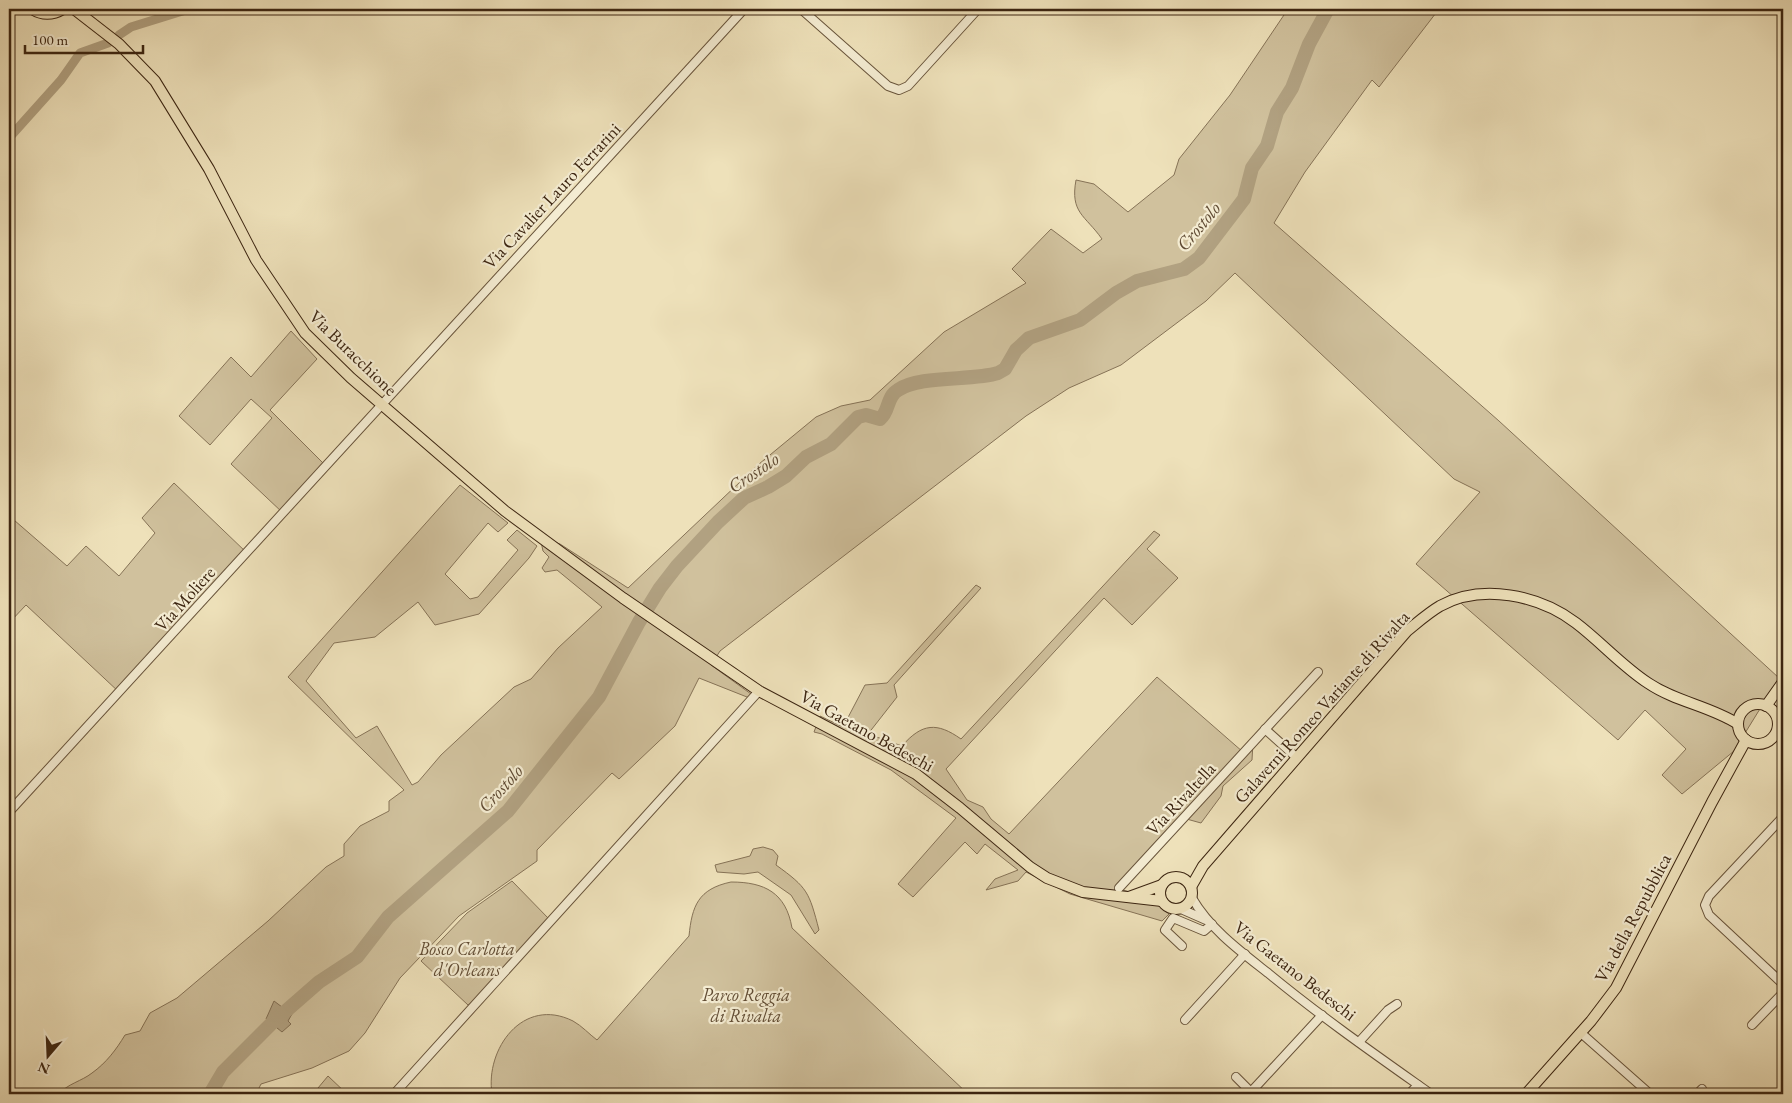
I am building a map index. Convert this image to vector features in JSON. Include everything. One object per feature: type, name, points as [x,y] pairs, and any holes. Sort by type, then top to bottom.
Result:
[{"type":"main road","points":[[32,9],[49,14],[63,9]]},
{"type":"main road","name":"Via Buracchione","points":[[74,9],[119,44],[155,81],[194,142],[256,260],[290,314],[319,349],[507,512],[620,596]]},
{"type":"main road","name":"Galaverni Romeo Variante di Rivalta","points":[[1192,892],[1203,866],[1296,757],[1407,631],[1442,605],[1481,594],[1524,598],[1554,610],[1576,622],[1648,683],[1688,702],[1717,712],[1738,724]]},
{"type":"main road","name":"Via Gaetano Bedeschi","points":[[620,596],[759,691],[916,774],[1030,867],[1047,878],[1083,892],[1162,901]]},
{"type":"main road","points":[[1766,706],[1783,682]]},
{"type":"main road","points":[[1753,705],[1766,706],[1776,716],[1779,733],[1770,740],[1758,744],[1746,740],[1739,731],[1738,724],[1741,714],[1753,705]]},
{"type":"main road","name":"Galaverni Romeo Variante di Rivalta","points":[[1717,712],[1741,714]]},
{"type":"main road","name":"Via della Repubblica","points":[[1526,1094],[1603,1006],[1622,978],[1712,802],[1746,740]]},
{"type":"main road","name":"Galaverni Romeo Variante di Rivalta","points":[[1180,877],[1203,866]]},
{"type":"main road","points":[[1180,877],[1184,879],[1192,892],[1181,909],[1172,909],[1162,901],[1160,892],[1162,885],[1170,878],[1180,877]]},
{"type":"main road","name":"Via Gaetano Bedeschi","points":[[1126,898],[1162,885]]},
{"type":"street","name":"Via Cavalier Lauro Ferrarini","points":[[382,404],[744,9]]},
{"type":"street","points":[[801,9],[894,89],[904,89],[908,86],[978,9]]},
{"type":"street","name":"Via Moliere","points":[[9,812],[382,404]]},
{"type":"street","name":"Via Rivaltella","points":[[1118,888],[1318,672]]},
{"type":"street","points":[[394,1094],[759,691]]},
{"type":"street","points":[[1265,729],[1296,757]]},
{"type":"street","points":[[1783,817],[1709,896],[1705,905],[1709,915],[1783,984]]},
{"type":"street","name":"Via Gaetano Bedeschi","points":[[1192,892],[1210,922],[1245,954],[1322,1015],[1431,1094]]},
{"type":"street","name":"Via Gaetano Bedeschi","points":[[1181,909],[1210,922]]},
{"type":"street","name":"Via Gaetano Bedeschi","points":[[1182,946],[1166,930],[1173,918],[1204,931],[1210,922]]},
{"type":"street","points":[[1185,1020],[1245,954]]},
{"type":"street","points":[[1752,1025],[1783,994]]},
{"type":"street","name":"Via Gaetano Bedeschi","points":[[1359,1042],[1388,1010],[1397,1004]]},
{"type":"street","points":[[1236,1077],[1250,1093],[1322,1015]]},
{"type":"street","points":[[1581,1032],[1650,1094]]},
{"type":"street","points":[[1409,1094],[1418,1085]]},
{"type":"green space","points":[[1288,9],[1439,9],[1379,87],[1372,80],[1305,172],[1274,223],[1499,421],[1779,678],[1734,751],[1682,794],[1662,775],[1686,749],[1645,710],[1618,740],[1416,564],[1480,492],[1454,479],[1235,273],[1206,301],[1121,365],[1069,388],[1026,416],[720,651],[711,665],[751,694],[752,699],[699,678],[675,726],[619,779],[612,773],[537,850],[537,861],[459,916],[400,978],[365,1033],[349,1051],[312,1068],[261,1084],[256,1094],[59,1094],[102,1065],[125,1035],[140,1031],[150,1013],[177,998],[268,921],[326,867],[344,856],[344,844],[360,826],[389,811],[389,801],[404,790],[288,677],[460,485],[508,523],[498,532],[488,523],[445,574],[470,599],[478,597],[518,550],[507,540],[517,530],[537,546],[529,558],[479,614],[435,625],[418,602],[375,637],[334,643],[306,681],[356,738],[377,726],[412,785],[418,782],[441,755],[514,687],[531,679],[558,648],[602,607],[557,570],[545,572],[542,568],[549,557],[543,551],[540,537],[560,544],[628,588],[759,464],[816,417],[841,406],[870,400],[944,332],[1026,283],[1012,269],[1051,229],[1083,253],[1102,239],[1077,207],[1075,200],[1076,180],[1094,184],[1128,212],[1174,175],[1179,159],[1230,95]]},
{"type":"green space","points":[[291,331],[317,359],[270,410],[326,466],[283,513],[231,464],[272,418],[251,399],[210,445],[179,416],[231,357],[251,377]]},
{"type":"green space","points":[[174,483],[247,553],[120,693],[26,605],[9,623],[9,526],[14,520],[67,566],[86,546],[119,576],[155,533],[142,518]]},
{"type":"green space","points":[[1154,531],[1160,535],[1147,549],[1178,578],[1132,625],[1104,598],[946,769],[967,800],[983,807],[991,819],[1009,834],[1157,677],[1243,752],[1253,742],[1252,760],[1223,786],[1221,796],[1201,823],[1183,818],[1119,889],[1149,897],[1169,914],[1162,921],[1070,894],[1026,872],[1018,881],[986,890],[995,879],[1018,870],[985,844],[977,854],[965,842],[913,897],[898,884],[956,818],[891,770],[822,734],[814,732],[820,716],[843,727],[865,685],[887,683],[976,585],[981,588],[894,685],[897,697],[868,734],[902,746],[916,733],[930,728],[944,730],[961,739]]},
{"type":"green space","points":[[763,847],[773,850],[778,856],[776,865],[795,880],[806,892],[813,907],[819,930],[815,934],[791,895],[758,872],[744,874],[717,872],[715,865],[750,856],[753,849]]},
{"type":"green space","name":"Bosco Carlotta d'Orleans","points":[[512,881],[549,919],[472,1005],[468,1005],[421,961],[467,913]]},
{"type":"green space","name":"Parco Reggia di Rivalta","points":[[731,882],[764,887],[779,898],[785,906],[792,928],[968,1094],[492,1094],[491,1077],[495,1060],[501,1045],[511,1031],[524,1021],[538,1016],[555,1015],[573,1021],[597,1040],[689,936],[692,916],[699,900],[704,894],[720,885]]},
{"type":"green space","points":[[328,1076],[347,1094],[313,1094]]},
{"type":"shaded area","points":[[274,1001],[282,1007],[292,1006],[292,1014],[288,1021],[291,1024],[282,1032],[266,1019]]},
{"type":"waterway","points":[[119,35],[131,27],[189,9]]},
{"type":"waterway","name":"Crostolo","points":[[210,1094],[223,1072],[271,1024],[319,982],[357,957],[388,917],[508,811],[599,697],[639,622],[660,588],[677,566],[718,522],[744,498],[786,476],[806,457],[831,444],[858,417],[866,415],[880,419],[894,393],[907,385],[932,380],[975,377],[998,373],[1005,369],[1016,350],[1029,338],[1080,320],[1116,293],[1137,281],[1184,269],[1199,258],[1244,199],[1252,168],[1267,146],[1277,112],[1292,88],[1309,44],[1328,9]]},
{"type":"waterway","points":[[9,138],[61,80],[80,53],[108,43]]}]
